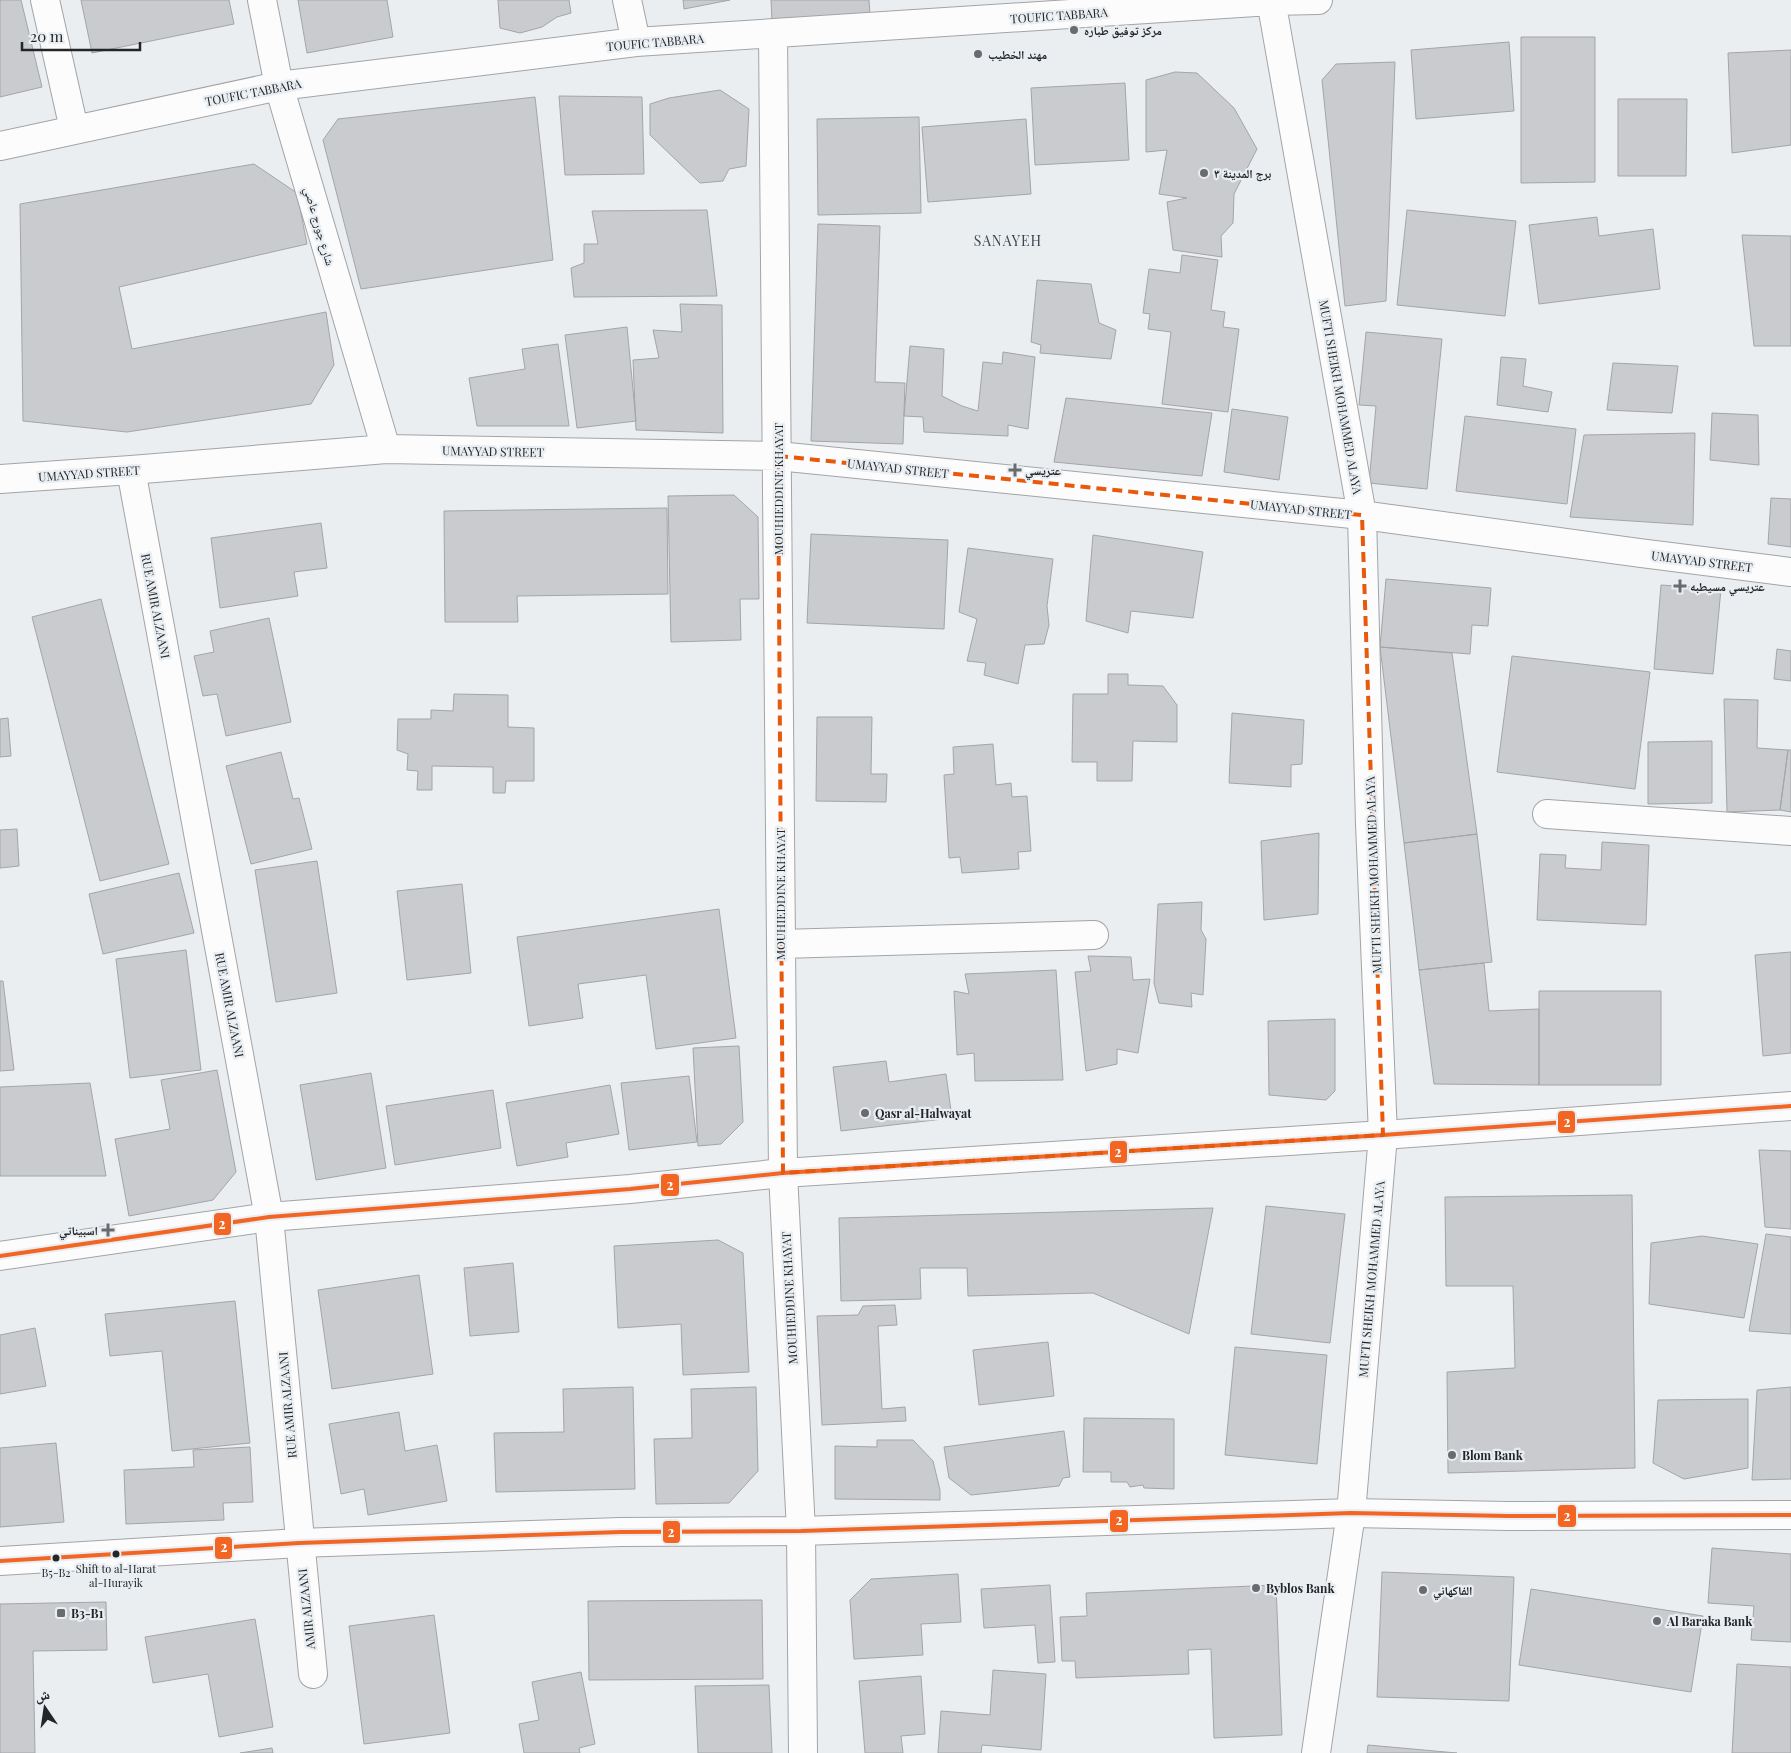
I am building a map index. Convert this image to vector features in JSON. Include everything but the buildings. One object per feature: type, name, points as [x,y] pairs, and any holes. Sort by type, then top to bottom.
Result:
[{"type":"street","points":[[45,0],[74,129]]},
{"type":"street","name":"شارع جورج عاصي","points":[[262,0],[279,86],[386,449]]},
{"type":"street","points":[[627,0],[636,42]]},
{"type":"street","name":"TOUFIC TABBARA","points":[[0,146],[279,86],[636,42],[1271,1],[1318,0]]},
{"type":"street","name":"MUFTI SHEIKH MOHAMMED ALAYA","points":[[1271,1],[1362,515],[1370,824],[1383,1135],[1351,1513],[1316,1753]]},
{"type":"street","name":"MOUHIEDDINE KHAYAT","points":[[772,34],[778,456],[783,1173],[801,1532],[803,1753]]},
{"type":"street","name":"UMAYYAD STREET","points":[[0,478],[131,470],[386,449],[778,456],[1362,515],[1791,572]]},
{"type":"street","name":"RUE AMIR ALZAANI","points":[[131,470],[269,1217],[299,1543]]},
{"type":"street","points":[[1547,814],[1791,831]]},
{"type":"street","points":[[781,944],[1094,935]]},
{"type":"street","points":[[0,1256],[269,1217],[630,1189],[783,1173],[1383,1135],[1791,1106]]},
{"type":"street","points":[[0,1561],[299,1543],[621,1532],[801,1532],[1351,1513],[1508,1516],[1791,1515]]},
{"type":"street","name":"AMIR ALZAANI","points":[[299,1543],[313,1674]]},
{"type":"highlighted area","points":[[778,456],[1362,515],[1383,1135],[783,1173]]},
{"type":"transit line","name":"2","points":[[0,1256],[269,1217],[630,1189],[783,1173],[1383,1135],[1791,1106]]},
{"type":"transit line","name":"2","points":[[0,1561],[299,1543],[621,1532],[801,1531],[1351,1513],[1508,1516],[1791,1515]]},
{"type":"place","name":"مركز توفيق طباره","points":[[1074,30]]},
{"type":"place","name":"مهند الخطيب","points":[[978,54]]},
{"type":"place","name":"برج المدينة ٣","points":[[1204,173]]},
{"type":"place","name":"عتريسي","points":[[1015,470]]},
{"type":"place","name":"عتريسي مسيطبه","points":[[1680,586]]},
{"type":"place","name":"Qasr al-Halwayat","points":[[865,1113]]},
{"type":"place","name":"اسبيناتي","points":[[108,1230]]},
{"type":"place","name":"Blom Bank","points":[[1452,1455]]},
{"type":"place","name":"Shift to al-Harat al-Hurayik","points":[[116,1554]]},
{"type":"place","name":"B5-B2","points":[[56,1558]]},
{"type":"place","name":"Byblos Bank","points":[[1256,1588]]},
{"type":"place","name":"الفاكهاني","points":[[1423,1590]]},
{"type":"place","name":"B3-B1","points":[[61,1613]]},
{"type":"place","name":"Al Baraka Bank","points":[[1657,1621]]},
{"type":"district","name":"SANAYEH","points":[[1008,240]]}]
